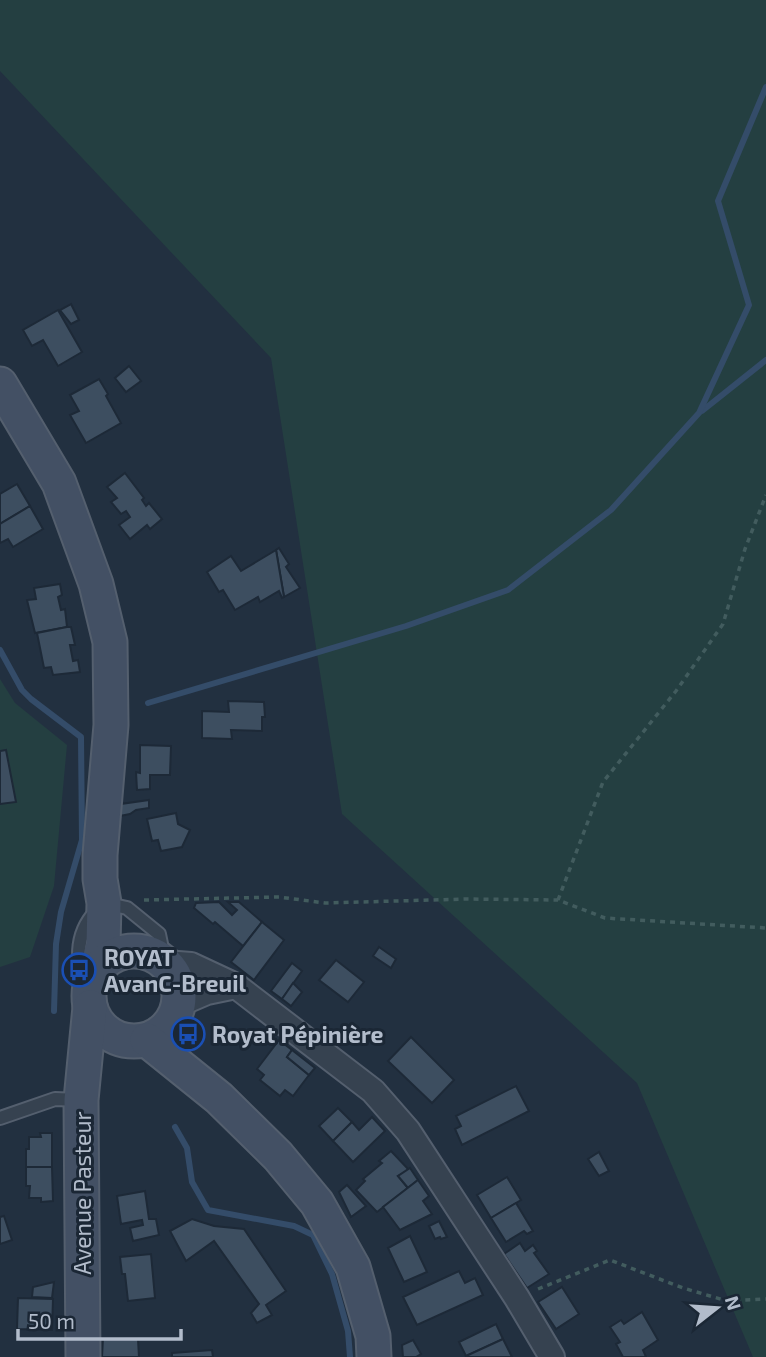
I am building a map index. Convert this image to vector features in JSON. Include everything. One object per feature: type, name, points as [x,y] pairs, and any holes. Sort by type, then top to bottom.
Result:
[{"type":"main road","points":[[0,384],[60,483],[96,584],[110,642],[111,725],[100,855],[104,903],[103,945],[89,989],[90,1007],[98,1023],[111,1035],[138,1040],[219,1098],[278,1156],[317,1203],[353,1267],[373,1336],[374,1357]]},
{"type":"main road","points":[[104,903],[122,932],[174,975],[179,989],[176,1011],[178,1038],[219,1098]]},
{"type":"main road","points":[[96,972],[107,960],[122,952],[152,957]]},
{"type":"main road","name":"Avenue Pasteur","points":[[83,1357],[83,1086],[90,1007]]},
{"type":"main road","points":[[83,1086],[138,1040],[162,1032],[176,1011]]},
{"type":"street","points":[[152,957],[191,965],[236,986],[373,1091],[408,1131],[517,1298],[552,1357]]},
{"type":"street","points":[[176,1011],[207,992],[236,986]]},
{"type":"lane","points":[[90,1007],[79,970],[81,940],[88,921],[104,903]]},
{"type":"lane","points":[[0,1118],[83,1086]]},
{"type":"path","points":[[558,900],[603,782],[677,691],[723,624],[766,495]]},
{"type":"path","points":[[104,903],[155,899],[279,897],[325,904],[467,898],[558,900],[606,918],[766,928]]},
{"type":"path","points":[[517,1298],[610,1260],[683,1288],[727,1301],[766,1299]]},
{"type":"green space","points":[[0,0],[766,0],[766,1357],[753,1357],[637,1083],[342,814],[271,358],[0,71]]},
{"type":"green space","points":[[0,679],[15,703],[67,745],[54,886],[30,957],[0,967]]},
{"type":"building","points":[[71,304],[79,320],[71,324],[60,310]]},
{"type":"building","points":[[58,310],[82,352],[58,366],[43,340],[32,346],[23,330]]},
{"type":"building","points":[[129,366],[141,381],[126,392],[115,378]]},
{"type":"building","points":[[99,379],[121,423],[86,443],[70,415],[79,411],[70,395]]},
{"type":"building","points":[[125,473],[144,498],[142,500],[146,506],[149,503],[162,519],[150,529],[147,525],[130,539],[119,525],[130,517],[126,511],[121,514],[111,502],[117,498],[107,487]]},
{"type":"building","points":[[17,484],[30,506],[0,524],[0,494]]},
{"type":"building","points":[[30,506],[43,529],[13,547],[8,539],[0,543],[0,524]]},
{"type":"building","points":[[279,548],[289,564],[286,567],[300,588],[284,597],[276,550]]},
{"type":"building","points":[[276,550],[284,597],[282,598],[279,591],[260,602],[258,597],[235,610],[223,590],[219,592],[207,572],[231,556],[241,571]]},
{"type":"building","points":[[60,584],[62,595],[58,597],[61,610],[65,609],[67,627],[35,633],[27,600],[36,599],[34,588]]},
{"type":"building","points":[[71,627],[75,645],[70,645],[73,661],[78,660],[80,672],[53,675],[51,667],[44,668],[37,633]]},
{"type":"building","points":[[228,701],[264,702],[262,731],[231,730],[232,739],[202,738],[202,711],[229,712]]},
{"type":"building","points":[[140,745],[171,746],[170,775],[150,775],[150,789],[137,790],[136,772],[140,773]]},
{"type":"building","points":[[6,750],[16,802],[0,804],[0,751]]},
{"type":"building","points":[[149,800],[149,808],[120,816],[121,804]]},
{"type":"building","points":[[176,813],[178,824],[190,830],[182,847],[161,851],[158,840],[152,841],[147,819]]},
{"type":"building","points":[[219,902],[232,915],[237,910],[228,902],[239,902],[262,922],[243,946],[194,908],[196,903]]},
{"type":"building","points":[[262,922],[284,940],[254,980],[231,962]]},
{"type":"building","points":[[379,947],[396,959],[391,968],[373,956]]},
{"type":"building","points":[[336,960],[364,982],[348,1002],[319,980]]},
{"type":"building","points":[[292,963],[302,971],[282,999],[271,991]]},
{"type":"building","points":[[293,983],[302,992],[291,1006],[282,999]]},
{"type":"building","points":[[411,1037],[454,1080],[432,1103],[388,1061]]},
{"type":"building","points":[[279,1040],[292,1050],[287,1057],[309,1075],[293,1096],[285,1090],[280,1096],[260,1080],[264,1075],[257,1069]]},
{"type":"building","points":[[292,1050],[315,1068],[309,1075],[287,1057]]},
{"type":"building","points":[[516,1086],[529,1111],[462,1145],[455,1129],[461,1126],[456,1116]]},
{"type":"building","points":[[338,1108],[352,1122],[333,1141],[319,1126]]},
{"type":"building","points":[[372,1117],[385,1131],[353,1162],[333,1141],[352,1122],[359,1130]]},
{"type":"building","points":[[40,1133],[52,1133],[52,1167],[26,1167],[29,1137],[41,1137]]},
{"type":"building","points":[[391,1151],[409,1170],[398,1176],[408,1188],[377,1212],[356,1190],[365,1181],[363,1179],[382,1163],[379,1161]]},
{"type":"building","points":[[599,1152],[609,1171],[599,1176],[588,1159]]},
{"type":"building","points":[[26,1167],[52,1167],[53,1201],[41,1202],[41,1198],[29,1198],[30,1186],[26,1186]]},
{"type":"building","points":[[410,1168],[418,1180],[408,1188],[398,1176]]},
{"type":"building","points":[[507,1177],[521,1200],[491,1218],[477,1195]]},
{"type":"building","points":[[418,1180],[429,1196],[423,1201],[432,1214],[400,1230],[383,1207]]},
{"type":"building","points":[[347,1185],[366,1206],[351,1217],[339,1192]]},
{"type":"building","points":[[145,1191],[149,1219],[156,1219],[159,1235],[133,1241],[130,1228],[143,1225],[142,1220],[121,1224],[117,1196]]},
{"type":"building","points":[[516,1203],[533,1231],[527,1234],[524,1231],[506,1242],[491,1218]]},
{"type":"building","points":[[4,1216],[12,1240],[0,1244],[0,1217]]},
{"type":"building","points":[[192,1219],[214,1226],[244,1229],[286,1291],[266,1305],[272,1315],[257,1323],[251,1313],[259,1304],[214,1241],[186,1261],[170,1231]]},
{"type":"building","points":[[439,1221],[447,1237],[435,1239],[429,1226]]},
{"type":"building","points":[[410,1236],[427,1272],[404,1282],[388,1248]]},
{"type":"building","points":[[520,1243],[525,1251],[533,1245],[537,1251],[534,1253],[549,1274],[527,1288],[504,1254]]},
{"type":"building","points":[[151,1254],[155,1298],[128,1301],[120,1257]]},
{"type":"building","points":[[459,1271],[465,1283],[475,1278],[483,1295],[417,1325],[403,1297]]},
{"type":"building","points":[[54,1282],[52,1298],[32,1297],[33,1287]]},
{"type":"building","points":[[562,1287],[579,1314],[556,1329],[538,1302]]},
{"type":"building","points":[[18,1298],[53,1299],[52,1330],[17,1329]]},
{"type":"building","points":[[642,1312],[658,1340],[643,1350],[646,1357],[623,1357],[616,1344],[620,1342],[610,1327],[621,1320],[624,1324]]},
{"type":"building","points":[[496,1324],[503,1339],[466,1356],[459,1342]]},
{"type":"building","points":[[103,1338],[138,1339],[139,1357],[102,1357]]},
{"type":"building","points":[[503,1339],[512,1357],[466,1356]]},
{"type":"building","points":[[413,1340],[421,1354],[416,1357],[403,1357],[402,1345]]},
{"type":"building","points":[[212,1350],[213,1357],[172,1357],[172,1353]]},
{"type":"waterway","points":[[148,703],[406,626],[508,590],[611,510],[699,413],[749,305],[718,201],[766,87]]},
{"type":"waterway","points":[[702,411],[766,360]]},
{"type":"waterway","points":[[0,650],[22,690],[81,737],[82,840],[61,912],[56,944],[54,1011]]},
{"type":"waterway","points":[[175,1127],[187,1148],[192,1182],[208,1210],[294,1226],[313,1235],[332,1274],[348,1331],[350,1357]]},
{"type":"place","name":"ROYAT AvanC-Breuil","points":[[79,970]]},
{"type":"place","name":"Royat Pépinière","points":[[188,1034]]}]
